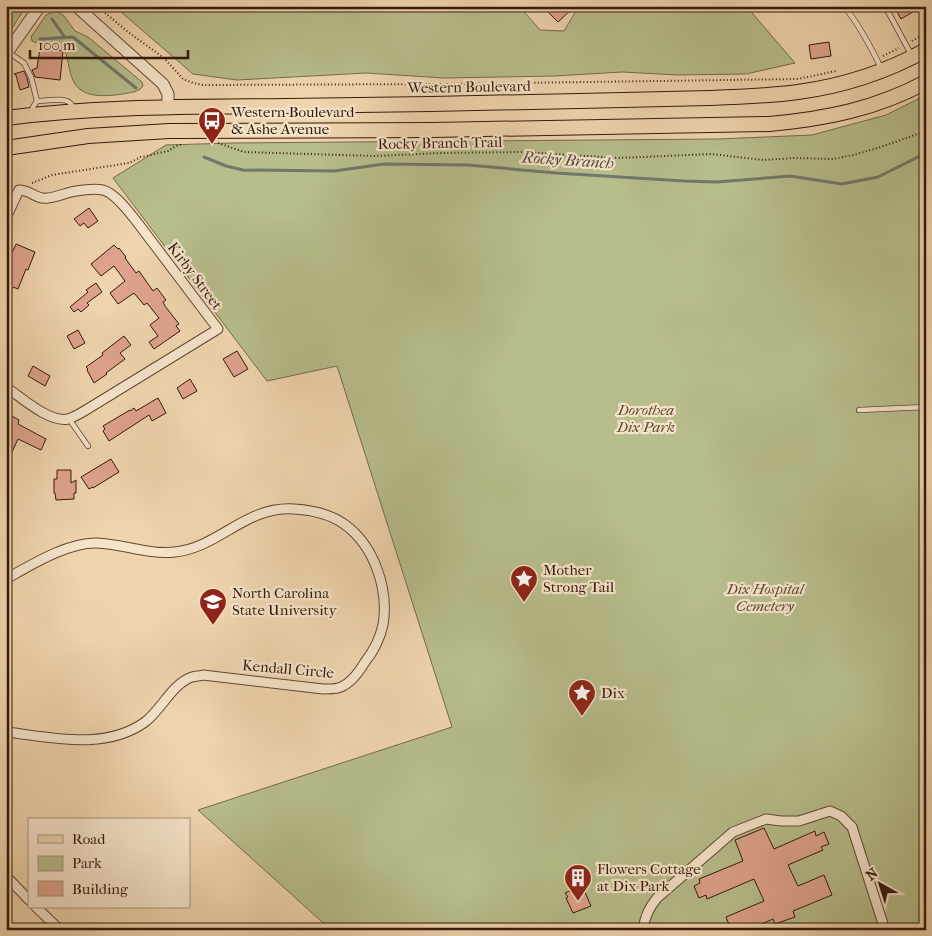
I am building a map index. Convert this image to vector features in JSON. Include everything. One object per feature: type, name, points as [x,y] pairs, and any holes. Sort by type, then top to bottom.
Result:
[{"type":"main road","name":"Western Boulevard","points":[[6,118],[74,111],[168,107],[430,105],[636,101],[766,96],[840,85],[861,79],[883,71],[926,50]]},
{"type":"main road","points":[[6,148],[88,136],[169,131],[432,130],[769,124],[808,120],[852,112],[926,82]]},
{"type":"main road","points":[[168,107],[169,131]]},
{"type":"street","points":[[7,53],[40,6]]},
{"type":"street","points":[[76,6],[163,84],[168,94],[168,107]]},
{"type":"street","points":[[6,218],[19,190]]},
{"type":"street","name":"Kirby Street","points":[[19,190],[29,191],[39,198],[92,190],[102,190],[110,193],[138,222],[218,329],[69,419]]},
{"type":"street","points":[[6,387],[47,416],[69,419]]},
{"type":"street","name":"Kendall Circle","points":[[6,579],[48,555],[82,544],[96,543],[151,552],[178,552],[204,544],[253,516],[268,511],[295,509],[333,518],[353,532],[378,571],[384,600],[383,626],[371,654],[348,683],[339,688],[323,689],[203,675],[191,677],[182,682],[145,722],[110,737],[84,740],[6,732]]},
{"type":"street","points":[[643,930],[644,919],[657,898],[733,832],[766,820],[799,821],[830,811],[841,816],[852,827],[885,930]]},
{"type":"street","points":[[6,876],[28,899]]},
{"type":"street","points":[[37,908],[60,930]]},
{"type":"lane","points":[[844,6],[866,38],[883,71]]},
{"type":"lane","points":[[885,6],[912,57]]},
{"type":"lane","points":[[7,53],[24,63],[31,78],[37,101],[33,107],[32,115]]},
{"type":"lane","points":[[37,101],[66,100],[71,103],[74,111]]},
{"type":"lane","points":[[859,410],[926,407]]},
{"type":"lane","points":[[69,419],[88,446]]},
{"type":"path","points":[[20,6],[26,9]]},
{"type":"path","points":[[97,6],[128,32],[159,53],[183,78],[203,85],[798,79],[840,71]]},
{"type":"path","points":[[910,42],[926,33]]},
{"type":"path","points":[[885,55],[898,49]]},
{"type":"path","name":"Rocky Branch Trail","points":[[217,143],[244,152],[374,156],[521,152],[619,158],[712,154],[763,160],[833,158],[853,155],[926,130]]},
{"type":"path","points":[[19,190],[36,180],[52,175],[129,163],[140,157],[168,151],[184,144]]},
{"type":"green space","points":[[6,6],[26,6],[6,38]]},
{"type":"green space","points":[[114,6],[519,6],[540,30],[564,31],[579,6],[746,6],[795,63],[746,74],[677,75],[622,72],[555,76],[444,78],[366,73],[237,80],[193,74]]},
{"type":"green space","points":[[54,12],[64,16],[75,31],[88,37],[142,82],[143,86],[134,92],[111,95],[91,94],[79,89],[71,76],[65,51],[50,44],[32,41],[31,37],[46,15]]},
{"type":"green space","name":"Dorothea Dix Park","points":[[926,95],[926,930],[331,930],[198,810],[452,727],[337,366],[267,381],[113,178],[166,145],[718,139],[812,135],[886,115]]},
{"type":"building","points":[[542,6],[575,6],[558,22]]},
{"type":"building","points":[[894,6],[923,6],[901,19]]},
{"type":"building","points":[[829,42],[831,56],[811,59],[809,45]]},
{"type":"building","points":[[40,48],[63,51],[60,80],[35,77],[32,70],[37,68]]},
{"type":"building","points":[[24,71],[29,87],[20,90],[16,75],[14,74]]},
{"type":"building","points":[[89,208],[98,221],[88,228],[84,223],[80,226],[74,219]]},
{"type":"building","points":[[16,244],[35,252],[18,289],[13,287],[6,302],[6,266]]},
{"type":"building","points":[[114,245],[119,248],[136,273],[139,271],[153,291],[157,288],[166,300],[163,302],[165,306],[179,324],[176,326],[180,331],[154,349],[149,342],[158,336],[150,325],[159,318],[147,303],[144,305],[134,293],[118,304],[110,293],[125,281],[114,266],[101,276],[91,264]]},
{"type":"building","points":[[96,283],[102,292],[87,303],[89,305],[81,312],[78,309],[74,312],[70,307],[88,292],[86,290]]},
{"type":"building","points":[[78,330],[85,343],[74,349],[67,336]]},
{"type":"building","points":[[124,336],[131,345],[120,353],[125,359],[94,383],[86,367]]},
{"type":"building","points":[[237,351],[248,369],[234,377],[223,359]]},
{"type":"building","points":[[33,366],[50,376],[45,386],[28,376]]},
{"type":"building","points":[[190,379],[197,391],[183,399],[177,388]]},
{"type":"building","points":[[158,398],[166,413],[152,421],[149,415],[109,441],[103,431],[105,429],[103,426],[130,410],[134,408],[136,411]]},
{"type":"building","points":[[10,415],[19,420],[18,424],[46,439],[41,450],[18,439],[6,465],[6,423]]},
{"type":"building","points":[[111,459],[119,472],[89,489],[81,477]]},
{"type":"building","points":[[57,470],[71,470],[71,483],[76,480],[74,499],[56,500],[54,479],[57,479]]},
{"type":"building","points":[[764,828],[774,849],[815,831],[816,836],[824,832],[829,844],[821,847],[823,850],[788,865],[798,886],[824,875],[832,895],[793,911],[795,917],[775,924],[773,919],[748,930],[731,930],[726,917],[764,901],[754,879],[707,899],[706,895],[699,898],[694,886],[700,883],[699,879],[743,861],[735,840]]},
{"type":"building","name":"Flowers Cottage at Dix Park","points":[[576,888],[578,893],[584,890],[591,906],[573,913],[565,893]]},
{"type":"waterway","points":[[52,19],[64,36]]},
{"type":"waterway","name":"Rocky Branch","points":[[40,39],[73,37],[136,88]]},
{"type":"waterway","name":"Rocky Branch","points":[[204,157],[226,166],[243,170],[334,171],[384,164],[468,165],[684,181],[717,182],[790,176],[842,184],[878,177],[926,153]]},
{"type":"place","name":"Western Boulevard & Ashe Avenue","points":[[212,145]]},
{"type":"place","name":"Mother Strong Tail","points":[[524,603]]},
{"type":"place","name":"North Carolina State University","points":[[213,626]]},
{"type":"place","name":"Dix","points":[[582,717]]},
{"type":"place","name":"Flowers Cottage at Dix Park","points":[[578,902]]},
{"type":"park label","name":"Dix Hospital Cemetery","points":[[765,598]]}]
